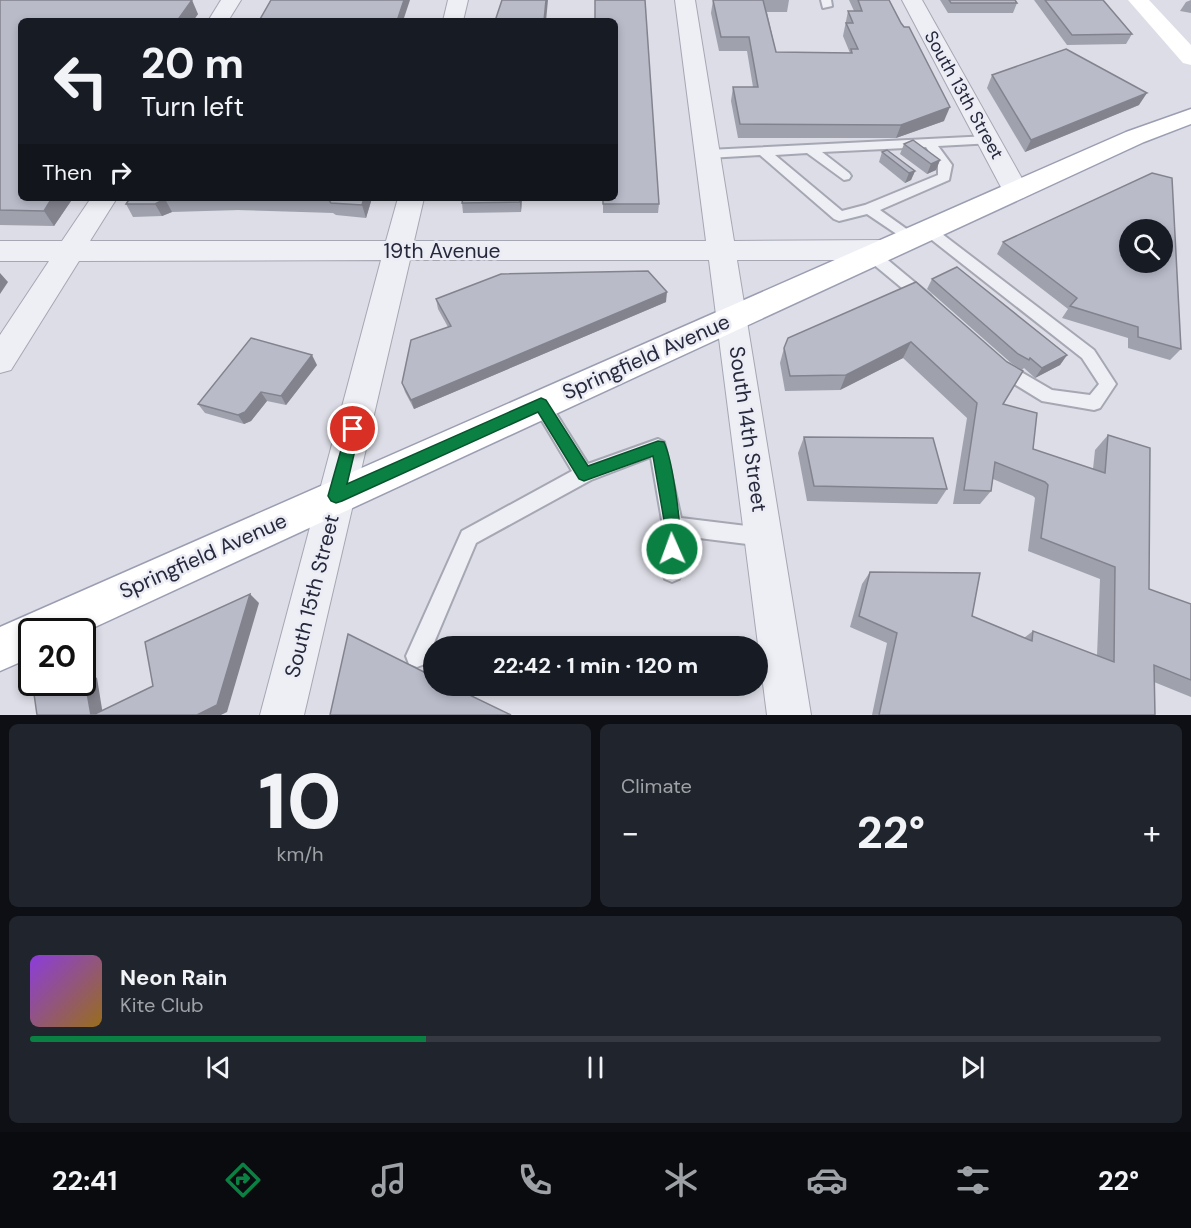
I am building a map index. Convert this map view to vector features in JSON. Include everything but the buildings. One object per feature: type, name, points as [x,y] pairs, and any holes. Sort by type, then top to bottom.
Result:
[{"type":"main road","points":[[1138,0],[1191,58]]},
{"type":"main road","name":"Springfield Avenue","points":[[69,618],[1135,137],[1190,119]]},
{"type":"main road","points":[[0,648],[18,640]]},
{"type":"street","points":[[220,18],[231,0]]},
{"type":"street","points":[[454,18],[458,0]]},
{"type":"street","name":"South 14th Street","points":[[685,0],[789,715]]},
{"type":"street","name":"South 13th Street","points":[[912,0],[1016,190]]},
{"type":"street","points":[[0,361],[102,201]]},
{"type":"street","name":"South 15th Street","points":[[282,715],[410,201]]},
{"type":"street","name":"19th Avenue","points":[[0,251],[722,250],[898,243]]},
{"type":"lane","points":[[708,154],[989,140]]},
{"type":"lane","points":[[764,152],[839,216],[923,180],[944,177],[945,165],[930,144]]},
{"type":"lane","points":[[879,147],[892,157]]},
{"type":"lane","points":[[811,150],[844,176]]},
{"type":"lane","points":[[873,203],[935,308]]},
{"type":"lane","points":[[898,243],[1088,354],[1108,384],[1094,403],[1048,396],[1004,370],[986,355]]},
{"type":"lane","points":[[541,404],[584,474]]},
{"type":"lane","points":[[417,656],[469,537],[584,474],[658,447],[673,526],[672,572]]},
{"type":"lane","points":[[673,526],[763,537]]},
{"type":"route","points":[[353,429],[336,496],[541,404],[584,474],[658,447],[673,526],[672,549]]}]
